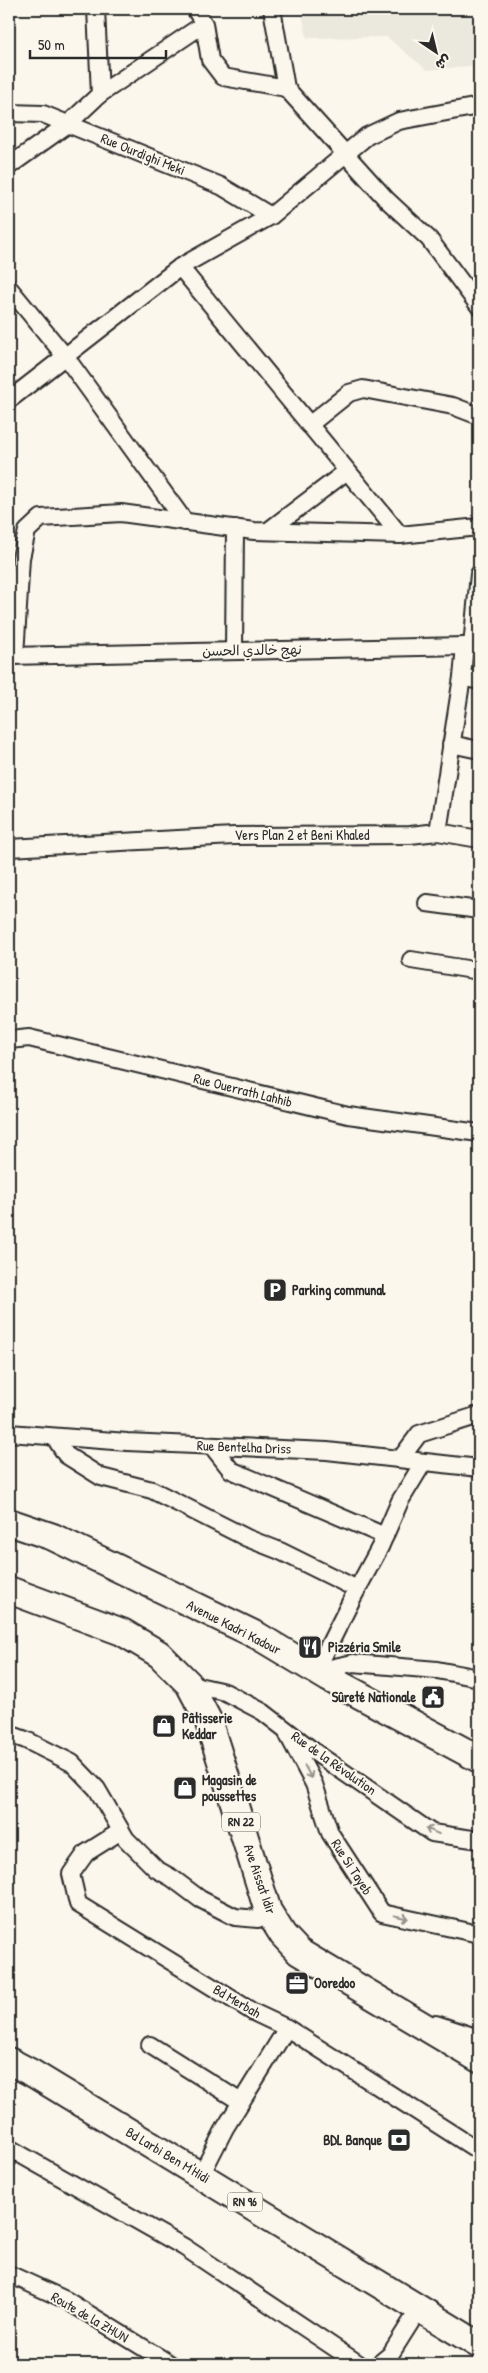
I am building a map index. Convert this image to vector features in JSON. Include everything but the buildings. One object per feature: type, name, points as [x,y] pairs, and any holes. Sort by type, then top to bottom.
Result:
[{"type":"main road","name":"Avenue Kadri Kadour","points":[[9,1522],[53,1537],[258,1636],[316,1671],[479,1759]]},
{"type":"main road","name":"Ave Aissat Idir","points":[[9,1590],[122,1632],[159,1654],[189,1684],[208,1720],[268,1910],[283,1935],[299,1952],[479,2059]]},
{"type":"main road","name":"Bd Larbi Ben M'Hidi","points":[[9,2061],[32,2073],[479,2345]]},
{"type":"street","points":[[96,9],[100,94]]},
{"type":"street","points":[[195,9],[204,24],[210,60],[223,76],[286,88]]},
{"type":"street","points":[[272,9],[286,88],[344,155],[386,199],[429,239],[479,306]]},
{"type":"street","points":[[9,166],[68,124],[100,94],[204,24]]},
{"type":"street","points":[[9,400],[180,267],[271,216],[367,136],[399,121],[474,107],[479,122]]},
{"type":"street","name":"Rue Ourdighi Meki","points":[[9,113],[43,114],[221,186],[271,216]]},
{"type":"street","points":[[180,267],[400,534]]},
{"type":"street","points":[[9,288],[65,356],[185,522]]},
{"type":"street","points":[[310,425],[349,393],[363,389],[453,406],[479,416]]},
{"type":"street","points":[[268,531],[347,471]]},
{"type":"street","points":[[12,656],[21,558],[26,531],[41,518],[121,513],[268,531],[400,534],[479,527]]},
{"type":"street","points":[[234,651],[235,528]]},
{"type":"street","points":[[438,832],[462,677],[472,646],[479,574]]},
{"type":"street","name":"نهج خالدي الحسن","points":[[12,656],[472,646]]},
{"type":"street","points":[[462,677],[479,681]]},
{"type":"street","points":[[451,744],[479,750]]},
{"type":"street","name":"Vers Plan 2 et Beni Khaled","points":[[9,848],[234,836],[410,835],[438,832],[479,840]]},
{"type":"street","points":[[427,903],[479,910]]},
{"type":"street","points":[[411,960],[479,971]]},
{"type":"street","name":"Rue Ouerrath Lahhib","points":[[9,1040],[29,1038],[348,1115],[479,1133]]},
{"type":"street","points":[[401,1458],[419,1434],[479,1415]]},
{"type":"street","name":"Rue Bentelha Driss","points":[[9,1433],[55,1438],[327,1451],[479,1468]]},
{"type":"street","points":[[55,1438],[66,1455],[101,1477],[152,1490],[240,1535],[280,1551],[357,1589]]},
{"type":"street","points":[[212,1446],[231,1470],[385,1536]]},
{"type":"street","points":[[316,1671],[385,1536],[400,1500],[423,1463]]},
{"type":"street","points":[[316,1671],[353,1663],[437,1670],[479,1678]]},
{"type":"street","name":"Rue de la Révolution","points":[[189,1684],[225,1692],[263,1712],[316,1753],[432,1833],[479,1840]]},
{"type":"street","name":"Rue Si Tayeb","points":[[285,1728],[314,1784],[330,1833],[382,1913],[479,1934]]},
{"type":"street","points":[[9,1734],[26,1740],[72,1763],[97,1789],[126,1840],[156,1869],[172,1878],[200,1899],[235,1917],[258,1919],[268,1910]]},
{"type":"street","name":"Bd Merbah","points":[[121,1831],[86,1853],[71,1874],[78,1904],[253,2012],[286,2028],[479,2151]]},
{"type":"street","points":[[399,2011],[479,2038]]},
{"type":"street","points":[[200,2175],[286,2028]]},
{"type":"street","points":[[150,2045],[241,2102]]},
{"type":"street","points":[[9,2148],[184,2248],[359,2364]]},
{"type":"street","name":"Route de la ZHUN","points":[[9,2274],[66,2300],[170,2364]]},
{"type":"street","points":[[379,2364],[390,2355],[419,2309]]},
{"type":"shaded area","points":[[301,9],[479,9],[479,65],[427,70],[387,37],[307,38]]},
{"type":"place","name":"Parking communal","points":[[275,1290]]},
{"type":"place","name":"Pizzéria Smile","points":[[310,1647]]},
{"type":"place","name":"Sûreté Nationale","points":[[433,1697]]},
{"type":"place","name":"Pâtisserie Keddar","points":[[164,1726]]},
{"type":"place","name":"Magasin de poussettes","points":[[185,1788]]},
{"type":"place","name":"Ooredoo","points":[[297,1983]]},
{"type":"place","name":"BDL Banque","points":[[399,2140]]}]
